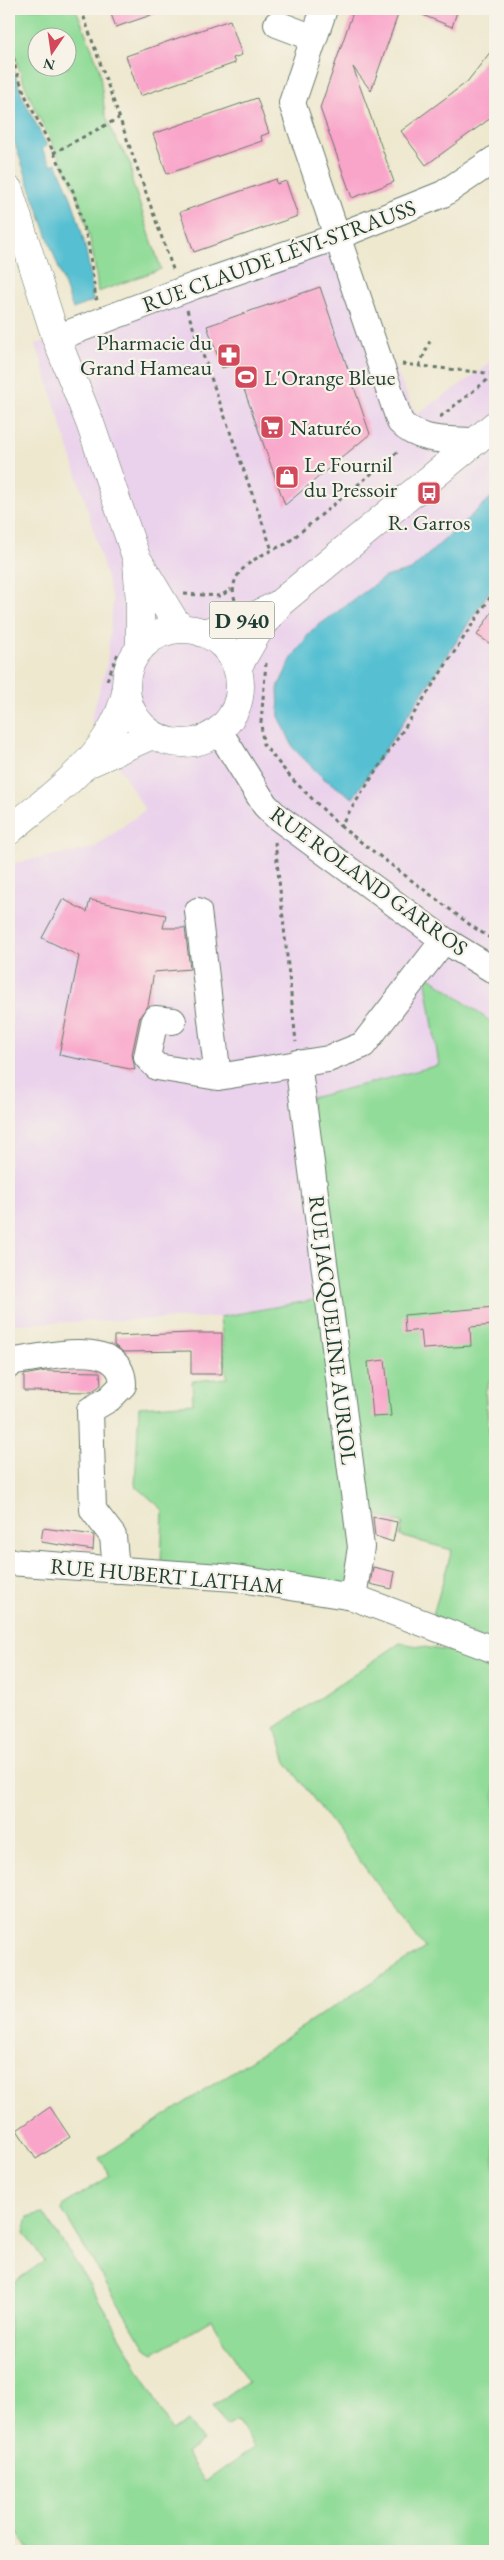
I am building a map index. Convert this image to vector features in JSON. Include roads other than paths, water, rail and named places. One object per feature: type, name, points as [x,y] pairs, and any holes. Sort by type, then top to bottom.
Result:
[{"type":"main road","points":[[9,190],[56,338],[90,423],[136,557],[174,620],[224,646],[237,668],[240,696],[229,721],[219,731],[203,740],[186,743],[168,742],[152,735],[138,723],[130,709],[126,693],[126,677],[131,662],[140,648],[159,634],[193,631]]},
{"type":"main road","name":"D 940","points":[[237,668],[259,630],[280,603],[485,433]]},
{"type":"main road","points":[[136,557],[140,603],[140,648]]},
{"type":"main road","name":"D 940","points":[[193,631],[250,618],[280,603]]},
{"type":"main road","points":[[9,831],[86,765],[111,734],[120,714],[126,693]]},
{"type":"main road","points":[[86,765],[152,735]]},
{"type":"street","points":[[324,9],[292,103],[400,422],[408,432],[444,440],[485,433]]},
{"type":"street","points":[[277,24],[314,38]]},
{"type":"street","name":"RUE CLAUDE LÉVI-STRAUSS","points":[[56,338],[194,286],[336,237],[443,194],[495,159]]},
{"type":"street","name":"RUE ROLAND GARROS","points":[[219,731],[265,805],[276,816],[444,940],[495,971]]},
{"type":"street","points":[[198,911],[218,1077]]},
{"type":"street","points":[[173,1021],[155,1019],[147,1057],[157,1067],[218,1077],[328,1059],[363,1045],[444,940]]},
{"type":"street","name":"RUE JACQUELINE AURIOL","points":[[298,1063],[361,1547],[353,1597]]},
{"type":"street","points":[[9,1366],[15,1361],[91,1352],[105,1356],[123,1374],[123,1385],[109,1399],[90,1410],[93,1510],[113,1536],[116,1570]]},
{"type":"street","name":"RUE HUBERT LATHAM","points":[[9,1562],[235,1578],[353,1597],[495,1650]]},
{"type":"water","points":[[9,54],[22,96],[47,146],[42,149],[51,165],[56,163],[64,180],[81,230],[89,265],[93,301],[73,309],[9,127]]},
{"type":"water","points":[[495,494],[495,583],[353,798],[323,778],[294,749],[279,716],[278,687],[292,658],[311,631],[385,577],[411,570]]},
{"type":"place","name":"Pharmacie du Grand Hameau","points":[[229,355]]},
{"type":"place","name":"L'Orange Bleue","points":[[246,377]]},
{"type":"place","name":"Naturéo","points":[[272,427]]},
{"type":"place","name":"Le Fournil du Pressoir","points":[[287,477]]},
{"type":"place","name":"R. Garros","points":[[429,493]]}]
